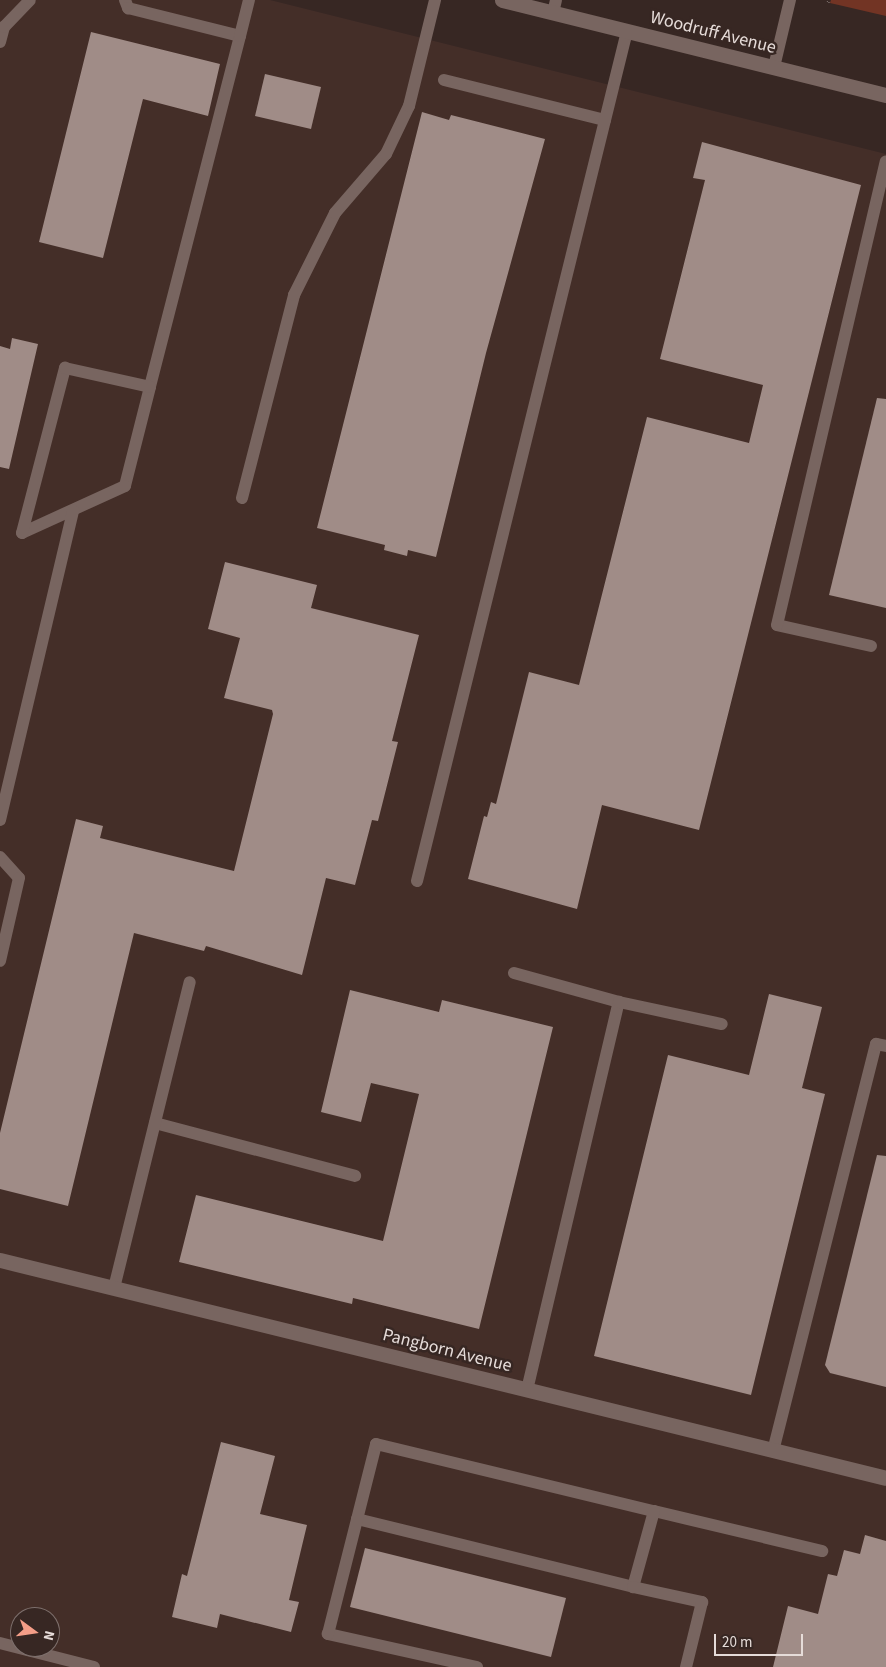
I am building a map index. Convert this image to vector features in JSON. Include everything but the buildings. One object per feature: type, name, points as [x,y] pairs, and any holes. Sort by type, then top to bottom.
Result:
[{"type":"street","name":"Woodruff Avenue","points":[[502,0],[554,6],[627,31],[886,95]]},
{"type":"street","name":"Pangborn Avenue","points":[[0,1260],[886,1478]]},
{"type":"lane","points":[[0,42],[4,27],[30,0]]},
{"type":"lane","points":[[125,0],[128,8],[240,36]]},
{"type":"lane","points":[[150,387],[65,368],[22,533],[124,486],[150,387],[249,0]]},
{"type":"lane","points":[[242,498],[294,295],[335,213],[386,154],[409,106],[435,0]]},
{"type":"lane","points":[[774,67],[790,0]]},
{"type":"lane","points":[[417,882],[627,31]]},
{"type":"lane","points":[[444,80],[605,120]]},
{"type":"lane","points":[[871,646],[777,625],[886,162]]},
{"type":"lane","points":[[0,820],[73,510]]},
{"type":"lane","points":[[0,857],[19,878],[0,961]]},
{"type":"lane","points":[[514,973],[619,1002],[722,1024]]},
{"type":"lane","points":[[114,1288],[190,982]]},
{"type":"lane","points":[[527,1390],[619,1002]]},
{"type":"lane","points":[[773,1450],[876,1044],[886,1046]]},
{"type":"lane","points":[[155,1123],[356,1176]]},
{"type":"lane","points":[[476,1667],[328,1634],[376,1444],[822,1551]]},
{"type":"lane","points":[[633,1588],[654,1511]]},
{"type":"lane","points":[[357,1519],[633,1588],[702,1602],[686,1667]]},
{"type":"lane","points":[[0,1644],[94,1667]]},
{"type":"shaded area","points":[[0,0],[270,0],[886,154],[886,1667],[0,1667]]},
{"type":"shaded area","points":[[831,0],[886,0],[886,16],[830,3]]}]
